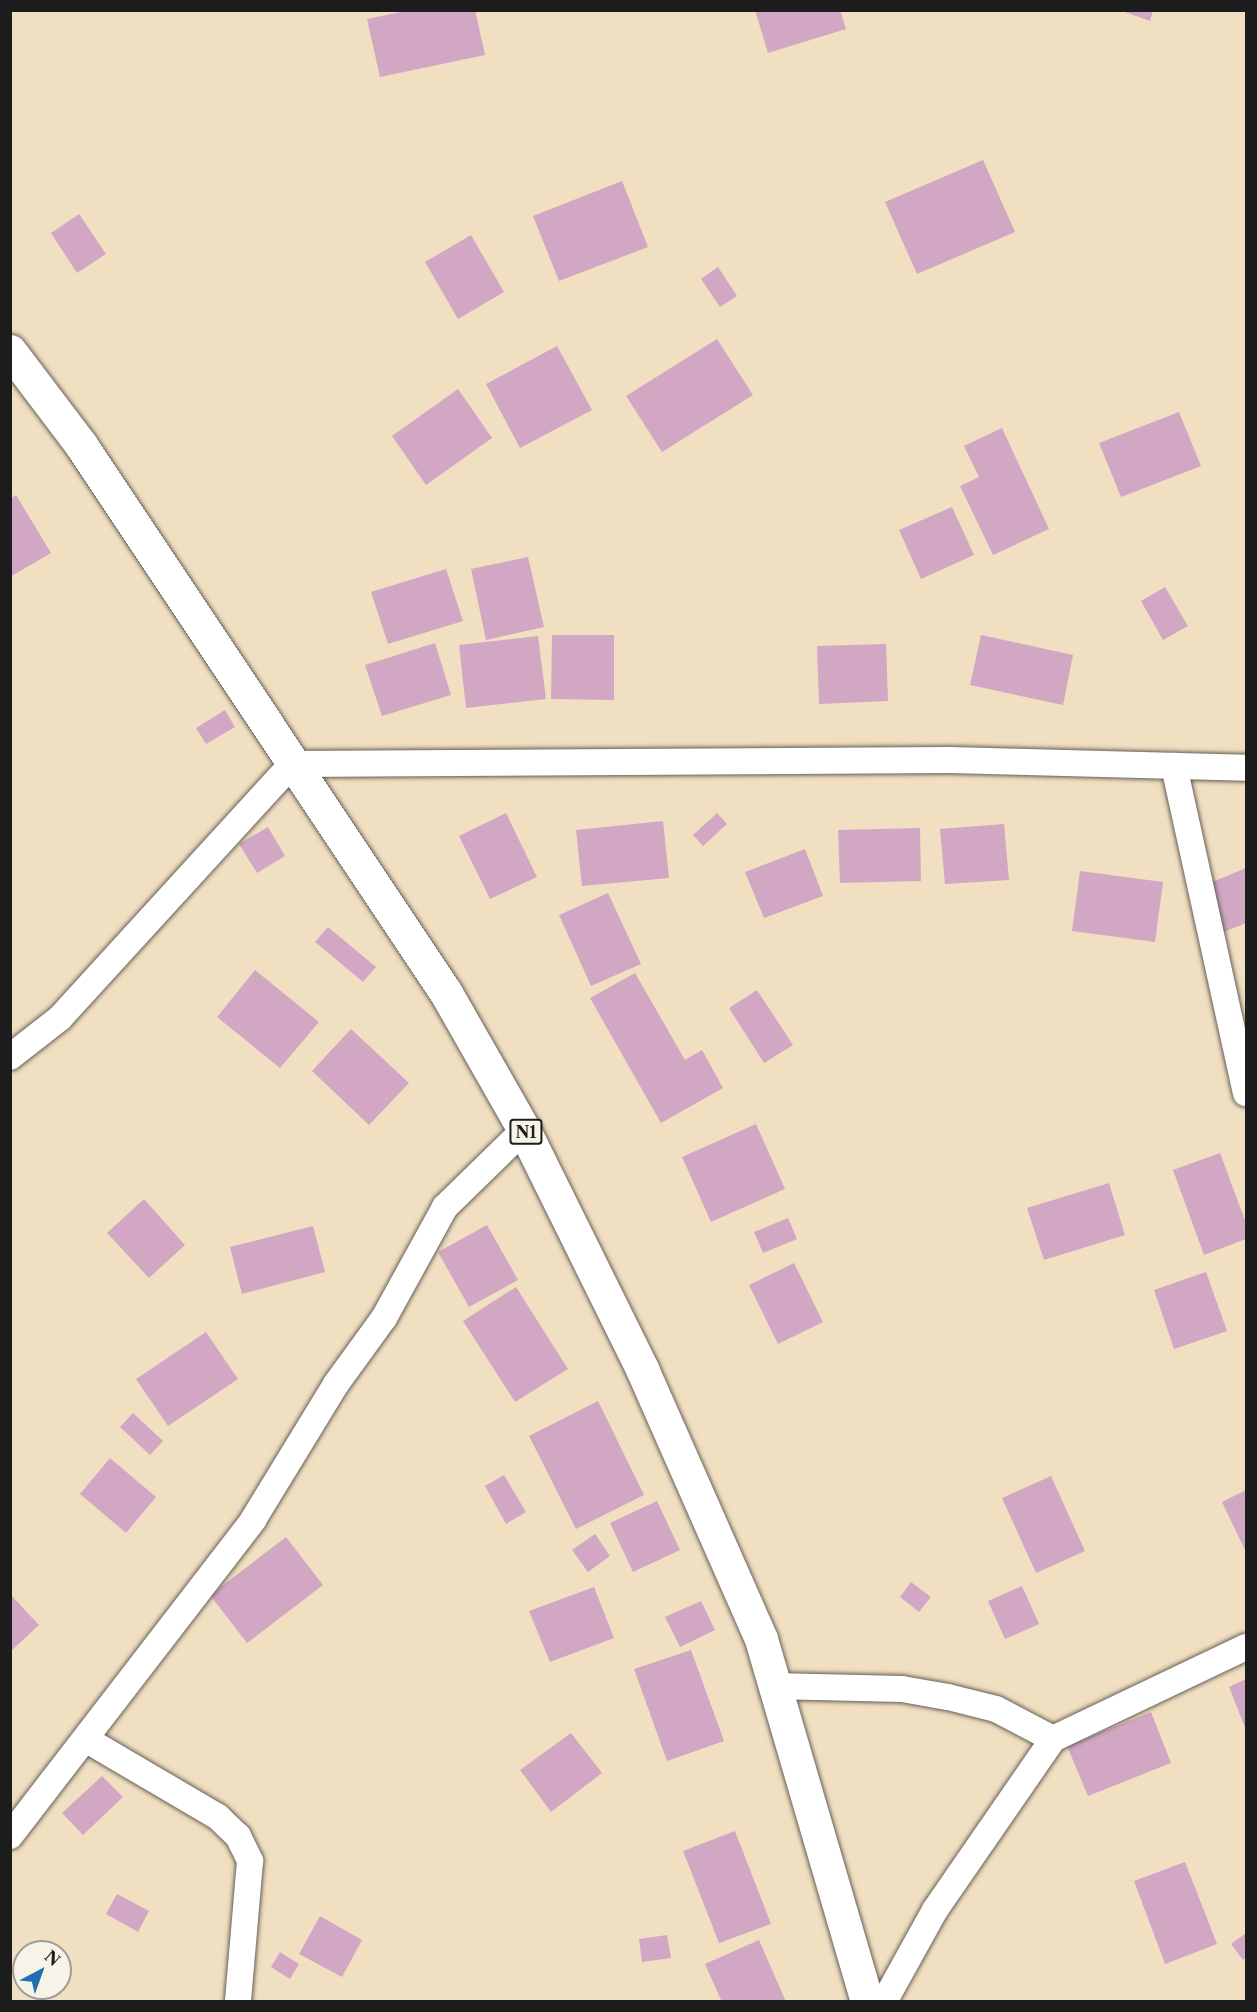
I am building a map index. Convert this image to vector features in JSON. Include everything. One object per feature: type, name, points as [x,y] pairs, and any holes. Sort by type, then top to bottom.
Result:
[{"type":"main road","name":"N1","points":[[10,351],[81,445],[446,993],[524,1130],[642,1369],[761,1640],[867,2001]]},
{"type":"street","points":[[10,1057],[60,1018],[292,764],[950,760],[1246,768]]},
{"type":"street","points":[[1174,766],[1246,1093]]},
{"type":"street","points":[[10,1836],[87,1740],[253,1520],[336,1383],[384,1318],[445,1207],[524,1130]]},
{"type":"street","points":[[884,2001],[935,1910],[1053,1739],[1246,1647]]},
{"type":"street","points":[[773,1686],[902,1689],[948,1697],[996,1709],[1053,1739]]},
{"type":"street","points":[[87,1740],[218,1817],[238,1836],[250,1861],[238,2001]]},
{"type":"building","points":[[410,10],[475,10],[485,55],[380,77],[367,19]]},
{"type":"building","points":[[755,10],[840,10],[846,29],[768,53]]},
{"type":"building","points":[[1119,10],[1153,10],[1150,21]]},
{"type":"building","points":[[983,160],[1015,232],[917,274],[885,202]]},
{"type":"building","points":[[622,181],[648,247],[559,281],[533,216]]},
{"type":"building","points":[[79,214],[106,254],[77,273],[51,233]]},
{"type":"building","points":[[471,235],[504,292],[458,319],[425,262]]},
{"type":"building","points":[[718,267],[737,296],[720,307],[701,279]]},
{"type":"building","points":[[717,339],[753,395],[662,452],[626,396]]},
{"type":"building","points":[[557,346],[592,410],[520,448],[486,384]]},
{"type":"building","points":[[458,389],[492,438],[426,485],[392,436]]},
{"type":"building","points":[[1179,412],[1201,466],[1121,497],[1099,443]]},
{"type":"building","points":[[1002,428],[1049,529],[993,555],[960,486],[979,477],[964,446]]},
{"type":"building","points":[[16,495],[51,553],[10,577],[10,499]]},
{"type":"building","points":[[952,507],[974,555],[921,579],[899,530]]},
{"type":"building","points":[[528,557],[544,627],[486,640],[471,569]]},
{"type":"building","points":[[446,569],[463,621],[388,644],[371,592]]},
{"type":"building","points":[[1165,587],[1188,626],[1163,640],[1141,601]]},
{"type":"building","points":[[552,635],[614,635],[614,700],[551,699]]},
{"type":"building","points":[[981,635],[1073,655],[1063,705],[970,685]]},
{"type":"building","points":[[538,636],[546,699],[466,708],[459,645]]},
{"type":"building","points":[[435,643],[451,695],[382,716],[365,665]]},
{"type":"building","points":[[886,644],[888,701],[819,704],[817,646]]},
{"type":"building","points":[[225,710],[235,727],[206,744],[196,728]]},
{"type":"building","points":[[506,813],[537,877],[490,899],[459,836]]},
{"type":"building","points":[[717,813],[727,824],[703,846],[693,835]]},
{"type":"building","points":[[663,821],[669,878],[582,886],[576,830]]},
{"type":"building","points":[[1004,824],[1009,880],[945,884],[940,829]]},
{"type":"building","points":[[268,827],[285,856],[257,873],[239,844]]},
{"type":"building","points":[[920,828],[921,881],[840,883],[838,830]]},
{"type":"building","points":[[805,849],[823,896],[764,918],[745,872]]},
{"type":"building","points":[[1246,868],[1246,923],[1224,932],[1205,885]]},
{"type":"building","points":[[1080,871],[1163,882],[1155,942],[1072,931]]},
{"type":"building","points":[[608,893],[641,964],[591,986],[559,915]]},
{"type":"building","points":[[328,927],[376,967],[363,982],[315,942]]},
{"type":"building","points":[[255,970],[319,1022],[280,1068],[217,1017]]},
{"type":"building","points":[[635,973],[685,1060],[702,1050],[723,1088],[661,1123],[590,998]]},
{"type":"building","points":[[757,990],[793,1045],[764,1063],[729,1008]]},
{"type":"building","points":[[351,1029],[409,1083],[369,1125],[312,1071]]},
{"type":"building","points":[[756,1124],[785,1189],[711,1222],[682,1157]]},
{"type":"building","points":[[1220,1153],[1246,1223],[1246,1239],[1204,1255],[1173,1170]]},
{"type":"building","points":[[1109,1183],[1125,1235],[1044,1260],[1027,1208]]},
{"type":"building","points":[[144,1199],[185,1245],[149,1278],[107,1233]]},
{"type":"building","points":[[788,1218],[797,1239],[763,1253],[754,1232]]},
{"type":"building","points":[[487,1225],[518,1280],[469,1307],[438,1252]]},
{"type":"building","points":[[313,1226],[325,1272],[242,1294],[230,1247]]},
{"type":"building","points":[[794,1263],[823,1322],[778,1344],[749,1285]]},
{"type":"building","points":[[1206,1272],[1227,1331],[1174,1349],[1154,1290]]},
{"type":"building","points":[[516,1287],[568,1369],[515,1402],[463,1321]]},
{"type":"building","points":[[206,1332],[238,1379],[168,1426],[136,1379]]},
{"type":"building","points":[[598,1401],[644,1495],[576,1529],[529,1436]]},
{"type":"building","points":[[133,1413],[163,1441],[150,1455],[120,1427]]},
{"type":"building","points":[[110,1458],[156,1497],[126,1533],[80,1494]]},
{"type":"building","points":[[504,1475],[526,1512],[506,1524],[485,1486]]},
{"type":"building","points":[[1051,1476],[1085,1551],[1036,1573],[1002,1498]]},
{"type":"building","points":[[1246,1490],[1246,1552],[1222,1502]]},
{"type":"building","points":[[657,1501],[680,1550],[633,1572],[610,1523]]},
{"type":"building","points":[[595,1534],[610,1556],[588,1572],[572,1550]]},
{"type":"building","points":[[286,1537],[323,1585],[247,1643],[210,1595]]},
{"type":"building","points":[[911,1582],[931,1597],[919,1612],[900,1597]]},
{"type":"building","points":[[1022,1586],[1039,1624],[1005,1639],[988,1601]]},
{"type":"building","points":[[594,1587],[614,1638],[550,1662],[529,1611]]},
{"type":"building","points":[[10,1594],[39,1625],[10,1652]]},
{"type":"building","points":[[701,1601],[715,1630],[680,1647],[665,1617]]},
{"type":"building","points":[[691,1650],[724,1741],[667,1761],[634,1669]]},
{"type":"building","points":[[1246,1679],[1246,1730],[1229,1687]]},
{"type":"building","points":[[1151,1712],[1171,1763],[1088,1796],[1067,1746]]},
{"type":"building","points":[[571,1733],[602,1773],[551,1812],[520,1770]]},
{"type":"building","points":[[102,1776],[123,1797],[83,1835],[62,1813]]},
{"type":"building","points":[[735,1831],[771,1924],[719,1943],[683,1851]]},
{"type":"building","points":[[1185,1862],[1217,1944],[1165,1964],[1134,1881]]},
{"type":"building","points":[[117,1894],[149,1911],[138,1932],[106,1914]]},
{"type":"building","points":[[320,1916],[362,1940],[342,1977],[299,1954]]},
{"type":"building","points":[[1246,1933],[1246,1957],[1243,1960],[1231,1944]]},
{"type":"building","points":[[667,1935],[671,1958],[642,1962],[639,1939]]},
{"type":"building","points":[[759,1940],[786,2002],[722,2002],[705,1964]]},
{"type":"building","points":[[280,1952],[299,1964],[290,1979],[271,1967]]}]
